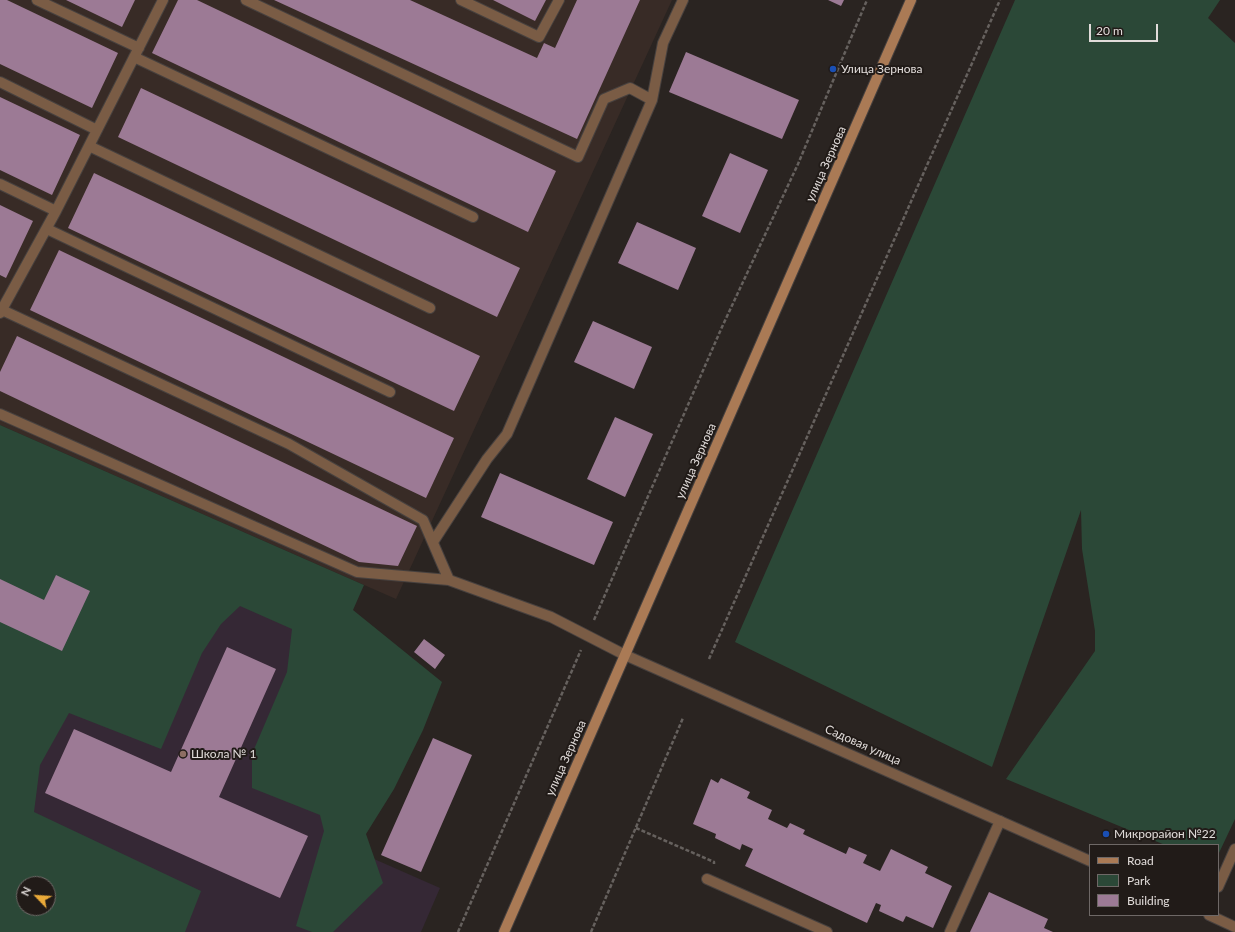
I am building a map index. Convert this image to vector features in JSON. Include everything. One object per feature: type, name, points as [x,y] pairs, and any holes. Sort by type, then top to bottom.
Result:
[{"type":"main road","name":"улица Зернова","points":[[504,932],[911,0]]},
{"type":"street","points":[[37,0],[136,53],[473,217]]},
{"type":"street","points":[[163,0],[56,211],[2,306],[289,444],[423,520],[449,580]]},
{"type":"street","points":[[246,0],[578,157],[604,99],[630,88],[652,100]]},
{"type":"street","points":[[462,0],[539,37],[559,0]]},
{"type":"street","points":[[433,542],[487,459],[507,434],[652,100],[663,43],[683,0]]},
{"type":"street","points":[[0,82],[97,130]]},
{"type":"street","points":[[89,146],[430,308]]},
{"type":"street","points":[[0,184],[56,211]]},
{"type":"street","points":[[46,229],[390,392]]},
{"type":"street","name":"Садовая улица","points":[[0,414],[357,572],[449,580],[551,617],[625,654],[1089,861]]},
{"type":"street","points":[[950,932],[1000,821]]},
{"type":"street","points":[[1219,885],[1235,849]]},
{"type":"street","points":[[707,879],[827,932]]},
{"type":"street","points":[[1211,916],[1235,927]]},
{"type":"path","points":[[458,932],[722,327],[798,164],[868,0]]},
{"type":"path","points":[[709,659],[1000,0]]},
{"type":"path","points":[[591,932],[683,718]]},
{"type":"path","points":[[636,828],[714,862],[707,879]]},
{"type":"shaded area","points":[[0,0],[672,0],[396,599],[0,425]]},
{"type":"shaded area","name":"Школа № 1","points":[[0,491],[400,669],[331,840],[440,888],[421,932],[0,932]]},
{"type":"green space","points":[[1015,0],[1220,0],[1208,18],[1235,43],[1235,819],[1219,853],[1219,844],[1163,844],[1006,779],[1095,651],[1095,631],[1082,549],[1081,510],[992,767],[735,642]]},
{"type":"green space","name":"Школа № 1","points":[[0,425],[364,585],[353,610],[442,682],[423,730],[394,789],[366,834],[383,883],[333,932],[312,932],[296,926],[324,831],[320,815],[252,788],[252,754],[287,672],[292,629],[240,606],[221,624],[202,653],[161,749],[69,713],[40,765],[34,812],[201,891],[185,932],[0,932]]},
{"type":"building","points":[[0,0],[7,0],[118,53],[92,108],[0,64]]},
{"type":"building","points":[[66,0],[135,0],[122,27]]},
{"type":"building","points":[[178,0],[197,0],[556,171],[528,232],[152,53]]},
{"type":"building","points":[[274,0],[410,0],[537,58],[544,43],[555,48],[577,0],[640,0],[577,139]]},
{"type":"building","points":[[493,0],[546,0],[535,21]]},
{"type":"building","points":[[828,0],[844,0],[841,6]]},
{"type":"building","points":[[686,52],[799,100],[782,139],[669,92]]},
{"type":"building","points":[[141,88],[520,268],[497,317],[118,137]]},
{"type":"building","points":[[0,97],[80,135],[52,195],[0,170]]},
{"type":"building","points":[[730,153],[768,170],[740,233],[702,216]]},
{"type":"building","points":[[94,173],[480,356],[454,411],[68,228]]},
{"type":"building","points":[[0,205],[33,221],[6,278],[0,275]]},
{"type":"building","points":[[637,222],[696,248],[678,290],[618,263]]},
{"type":"building","points":[[59,250],[454,438],[426,498],[30,310]]},
{"type":"building","points":[[593,321],[652,347],[634,389],[574,362]]},
{"type":"building","points":[[17,336],[417,526],[398,566],[359,562],[0,391],[0,372]]},
{"type":"building","points":[[615,417],[653,434],[625,497],[587,479]]},
{"type":"building","points":[[500,473],[613,522],[594,565],[481,517]]},
{"type":"building","points":[[56,575],[90,591],[62,651],[0,622],[0,579],[44,600]]},
{"type":"building","points":[[424,639],[445,655],[435,669],[414,652]]},
{"type":"building","points":[[227,647],[276,669],[219,797],[308,836],[280,898],[45,793],[74,729],[171,772]]},
{"type":"building","points":[[433,738],[472,755],[421,872],[381,855]]},
{"type":"building","points":[[721,778],[750,792],[747,798],[772,810],[768,819],[787,828],[790,823],[805,830],[803,834],[846,854],[849,847],[867,855],[863,863],[880,871],[891,849],[928,867],[925,873],[952,886],[933,928],[906,916],[903,922],[879,911],[881,905],[876,903],[867,923],[745,866],[753,849],[742,844],[740,850],[715,838],[716,834],[693,824],[711,779],[718,783]]},
{"type":"building","points":[[989,892],[1048,919],[1044,928],[1053,932],[970,932]]},
{"type":"place","name":"Улица Зернова","points":[[833,69]]},
{"type":"place","name":"Школа № 1","points":[[183,754]]},
{"type":"place","name":"Микрорайон №22","points":[[1106,834]]}]
